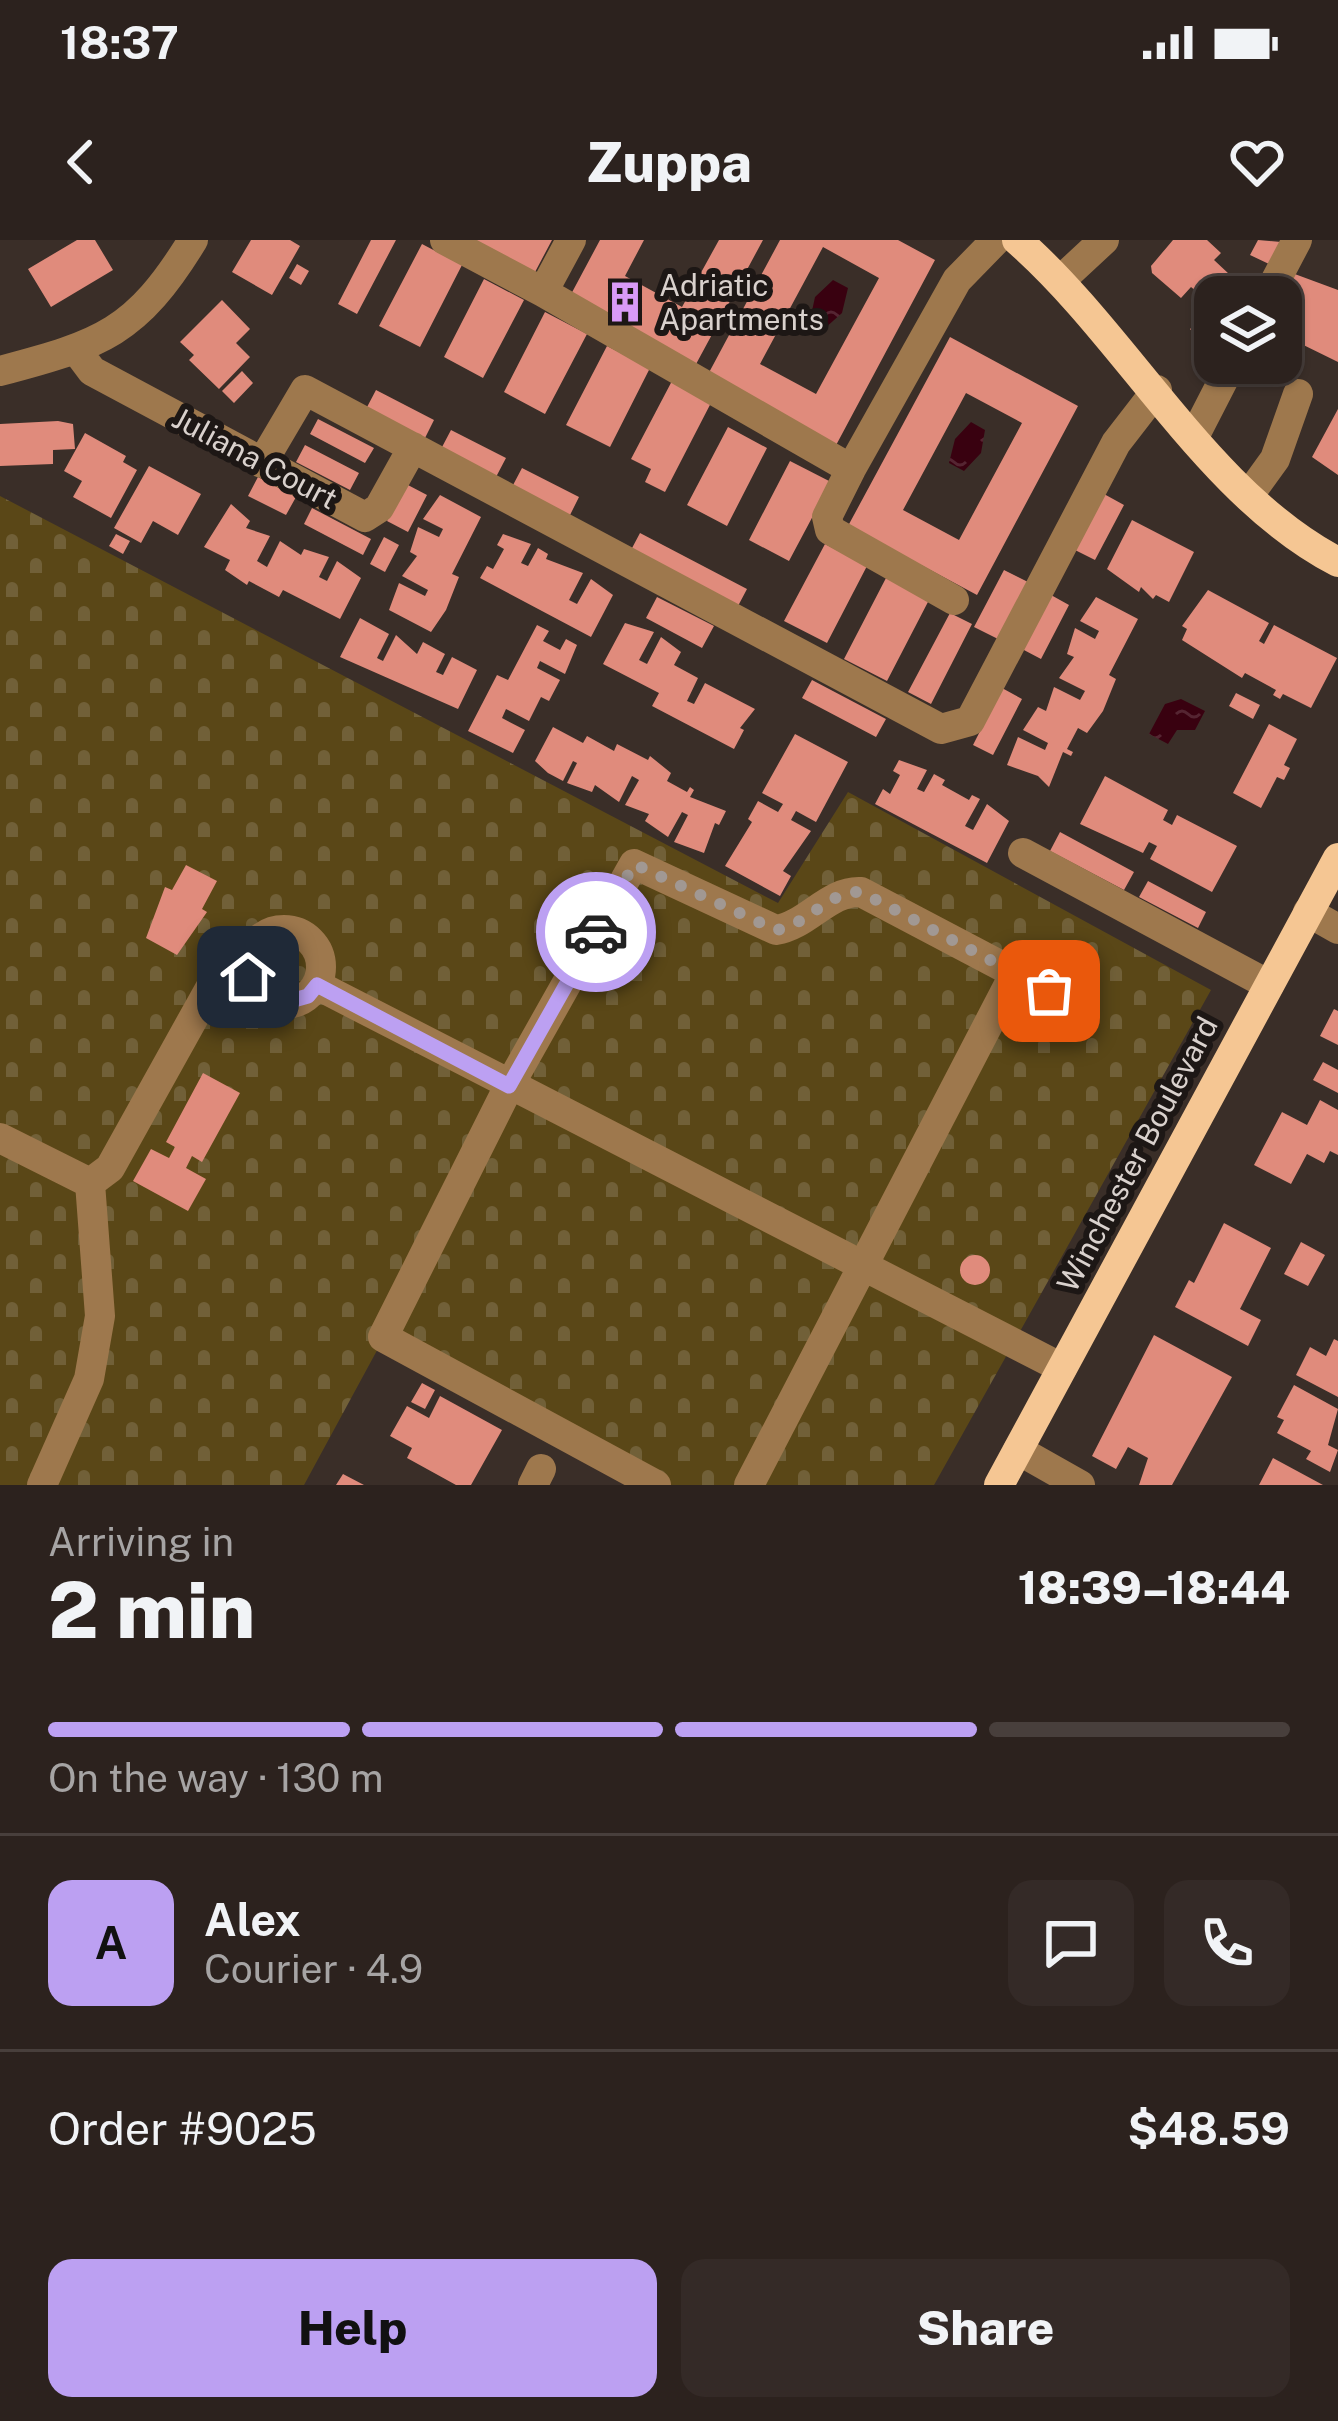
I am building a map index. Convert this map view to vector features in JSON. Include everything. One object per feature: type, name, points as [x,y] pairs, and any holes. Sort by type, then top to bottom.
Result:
[{"type":"main road","points":[[1017,240],[1062,279],[1249,495],[1278,523],[1338,562]]},
{"type":"main road","name":"Winchester Boulevard","points":[[999,1485],[1338,858]]},
{"type":"street","points":[[0,371],[77,351],[118,333],[166,283],[193,240]]},
{"type":"street","points":[[445,240],[850,469]]},
{"type":"street","points":[[543,292],[571,240]]},
{"type":"street","points":[[954,599],[830,530],[827,517],[957,280],[996,240]]},
{"type":"street","points":[[1062,279],[1105,240]]},
{"type":"street","points":[[1278,276],[1297,240]]},
{"type":"street","name":"Juliana Court","points":[[77,351],[92,371],[365,517],[379,508],[412,447]]},
{"type":"street","points":[[1195,435],[1221,384]]},
{"type":"street","points":[[262,464],[304,390],[941,729],[970,721],[1116,443],[1157,391]]},
{"type":"street","points":[[1249,495],[1274,459],[1298,394]]},
{"type":"street","points":[[1023,853],[1269,985]]},
{"type":"street","points":[[656,1485],[382,1337],[509,1086],[634,864],[776,930],[794,927],[845,891],[861,892],[1049,991]]},
{"type":"street","points":[[1308,912],[1338,929]]},
{"type":"street","points":[[90,1183],[110,1168],[223,965],[273,931],[302,933],[320,956],[317,985],[295,1003],[266,1000],[248,977],[250,949]]},
{"type":"street","points":[[749,1485],[1015,973]]},
{"type":"street","points":[[317,985],[1062,1368]]},
{"type":"street","points":[[0,1138],[90,1183]]},
{"type":"street","points":[[42,1485],[89,1379],[100,1316],[90,1183]]},
{"type":"street","points":[[1018,1450],[1080,1485]]},
{"type":"green space","points":[[0,496],[778,903],[848,792],[1211,990],[934,1485],[645,1485],[381,1343],[304,1485],[0,1485]]},
{"type":"water","points":[[833,280],[848,288],[842,313],[824,329],[810,320],[815,297]]},
{"type":"water","points":[[971,422],[985,430],[981,453],[964,471],[949,463],[955,439]]},
{"type":"water","points":[[1181,699],[1205,711],[1195,730],[1177,730],[1168,744],[1149,734],[1165,704]]},
{"type":"building","points":[[77,240],[95,240],[113,270],[51,307],[28,269]]},
{"type":"building","points":[[251,240],[290,240],[300,246],[272,295],[232,272]]},
{"type":"building","points":[[371,240],[396,240],[357,314],[338,304]]},
{"type":"building","points":[[470,240],[552,240],[534,274]]},
{"type":"building","name":"Adriatic Apartments","points":[[600,240],[644,240],[625,276],[682,307],[719,240],[763,240],[695,366],[569,298]]},
{"type":"building","points":[[780,240],[898,240],[935,260],[834,449],[705,380]],"holes":[[[823,247],[879,278],[816,394],[760,364]]]},
{"type":"building","points":[[1173,240],[1207,240],[1221,253],[1214,260],[1229,274],[1194,276],[1194,289],[1191,287],[1181,298],[1152,273],[1151,266]]},
{"type":"building","points":[[1258,240],[1281,242],[1269,264],[1250,255]]},
{"type":"building","points":[[422,244],[462,265],[420,347],[379,326]]},
{"type":"building","points":[[297,264],[309,271],[301,285],[289,278]]},
{"type":"building","points":[[1302,277],[1338,290],[1338,362],[1302,344]]},
{"type":"building","points":[[484,279],[524,300],[483,378],[444,357]]},
{"type":"building","points":[[222,300],[250,329],[236,343],[250,357],[219,389],[189,360],[194,355],[180,342]]},
{"type":"building","points":[[545,312],[587,334],[545,414],[504,392]]},
{"type":"building","points":[[950,337],[1078,406],[977,595],[848,526]],"holes":[[[966,393],[1022,423],[959,540],[903,510]]]},
{"type":"building","points":[[607,346],[650,368],[610,447],[566,425]]},
{"type":"building","points":[[242,371],[253,383],[234,403],[222,391]]},
{"type":"building","points":[[673,379],[713,399],[665,492],[645,482],[651,469],[631,459]]},
{"type":"building","points":[[376,390],[434,420],[424,440],[366,409]]},
{"type":"building","points":[[1338,409],[1338,475],[1312,457]]},
{"type":"building","points":[[318,419],[374,448],[365,463],[310,434]]},
{"type":"building","points":[[0,424],[73,424],[75,449],[53,450],[53,464],[0,466]]},
{"type":"building","points":[[728,427],[767,448],[727,526],[687,505]]},
{"type":"building","points":[[451,430],[506,458],[496,477],[441,449]]},
{"type":"building","points":[[85,433],[126,456],[123,462],[137,470],[111,518],[73,497],[82,481],[64,471]]},
{"type":"building","points":[[305,445],[359,473],[350,490],[296,462]]},
{"type":"building","points":[[790,461],[831,482],[789,561],[749,540]]},
{"type":"building","points":[[149,466],[201,494],[178,535],[153,521],[141,543],[114,528]]},
{"type":"building","points":[[522,468],[579,497],[569,517],[512,487]]},
{"type":"building","points":[[258,477],[296,497],[286,515],[248,496]]},
{"type":"building","points":[[406,484],[427,495],[408,532],[387,521]]},
{"type":"building","points":[[1104,494],[1124,505],[1095,560],[1075,550]]},
{"type":"building","points":[[440,495],[481,517],[452,574],[459,577],[446,610],[431,632],[389,610],[399,583],[425,596],[428,590],[402,576],[417,556],[410,552],[418,527],[439,537],[443,529],[423,519]]},
{"type":"building","points":[[231,504],[250,521],[246,528],[270,536],[257,561],[267,567],[280,541],[301,555],[304,549],[329,557],[319,577],[327,581],[337,561],[361,578],[340,619],[283,590],[279,597],[249,581],[247,585],[225,570],[230,560],[204,547]]},
{"type":"building","points":[[312,508],[371,539],[363,555],[304,524]]},
{"type":"building","points":[[1132,520],[1194,552],[1169,602],[1156,595],[1153,599],[1141,587],[1139,592],[1107,569]]},
{"type":"building","points":[[640,533],[747,589],[738,606],[631,550]]},
{"type":"building","points":[[116,534],[130,541],[123,554],[109,546]]},
{"type":"building","points":[[503,534],[531,544],[521,563],[528,566],[538,548],[548,554],[546,559],[583,573],[569,600],[577,604],[591,579],[613,595],[591,637],[480,578],[487,566],[493,569],[504,549],[497,545]]},
{"type":"building","points":[[384,537],[399,545],[385,572],[370,564]]},
{"type":"building","points":[[825,544],[867,566],[827,643],[784,621]]},
{"type":"building","points":[[1004,570],[1028,582],[998,639],[974,627]]},
{"type":"building","points":[[886,578],[929,600],[887,681],[844,659]]},
{"type":"building","points":[[1208,590],[1269,623],[1259,641],[1264,644],[1274,625],[1337,658],[1311,708],[1283,694],[1280,699],[1273,695],[1276,690],[1245,673],[1242,678],[1182,640],[1187,629],[1182,626]]},
{"type":"building","points":[[1051,595],[1069,605],[1041,659],[1022,649]]},
{"type":"building","points":[[657,597],[714,626],[702,648],[646,618]]},
{"type":"building","points":[[1096,597],[1138,619],[1109,675],[1116,679],[1103,711],[1087,733],[1078,728],[1067,749],[1073,752],[1071,756],[1063,752],[1049,787],[1038,776],[1007,765],[1018,737],[1045,750],[1048,743],[1023,730],[1038,707],[1046,711],[1054,687],[1080,700],[1085,691],[1059,678],[1074,657],[1067,654],[1075,628],[1095,639],[1099,631],[1080,621]]},
{"type":"building","points":[[950,613],[972,624],[931,704],[908,692]]},
{"type":"building","points":[[360,618],[389,634],[377,658],[383,661],[396,635],[417,654],[423,642],[445,654],[436,672],[443,675],[452,657],[477,670],[458,709],[340,657]]},
{"type":"building","points":[[625,623],[654,632],[639,660],[647,664],[661,637],[681,652],[674,665],[698,678],[687,701],[694,704],[705,683],[755,709],[740,728],[744,730],[734,749],[652,706],[659,693],[603,664]]},
{"type":"building","points":[[537,625],[549,631],[543,641],[560,650],[566,639],[577,645],[565,674],[540,661],[537,668],[560,680],[549,701],[541,697],[529,721],[506,709],[502,718],[525,730],[513,753],[468,731],[497,675],[508,680]]},
{"type":"building","points":[[812,680],[886,719],[876,737],[802,698]]},
{"type":"building","points":[[1002,688],[1022,699],[993,755],[973,745]]},
{"type":"building","points":[[1236,693],[1260,705],[1253,719],[1229,706]]},
{"type":"building","points":[[1269,724],[1297,739],[1284,765],[1290,768],[1284,780],[1277,777],[1261,808],[1233,793]]},
{"type":"building","points":[[553,727],[583,743],[587,736],[614,751],[617,744],[648,760],[650,756],[671,773],[667,781],[687,792],[690,787],[694,790],[690,797],[726,811],[719,825],[715,823],[704,853],[674,842],[688,815],[682,812],[668,837],[645,821],[649,814],[625,805],[639,780],[632,776],[619,802],[595,785],[592,792],[567,783],[577,763],[573,761],[563,781],[548,773],[535,761]]},
{"type":"building","points":[[795,734],[848,762],[816,822],[796,811],[791,820],[811,831],[783,871],[791,876],[780,896],[725,866],[752,822],[748,819],[758,801],[778,812],[783,804],[762,793]]},
{"type":"building","points":[[899,760],[927,770],[917,789],[924,792],[934,774],[945,780],[942,785],[969,800],[972,795],[980,799],[965,826],[973,830],[987,804],[1009,821],[987,863],[875,804],[883,789],[890,794],[900,775],[893,771]]},
{"type":"building","points":[[1105,776],[1168,810],[1163,820],[1172,825],[1177,815],[1237,846],[1212,892],[1150,859],[1157,846],[1149,842],[1143,853],[1080,824]]},
{"type":"building","points":[[1060,832],[1134,872],[1124,890],[1050,851]]},
{"type":"building","points":[[186,865],[217,881],[202,909],[207,912],[177,955],[146,938],[165,887],[172,890]]},
{"type":"building","points":[[1148,881],[1206,912],[1198,928],[1139,897]]},
{"type":"building","points":[[1334,1009],[1338,1011],[1338,1045],[1320,1036]]},
{"type":"building","points":[[1323,1062],[1338,1070],[1338,1093],[1313,1080]]},
{"type":"building","points":[[203,1073],[240,1093],[202,1162],[192,1156],[186,1168],[206,1179],[188,1211],[133,1181],[151,1149],[169,1158],[175,1147],[166,1142]]},
{"type":"building","points":[[1320,1100],[1338,1110],[1338,1155],[1330,1151],[1324,1163],[1307,1154],[1291,1184],[1254,1165],[1282,1112],[1307,1125]]},
{"type":"building","points":[[1224,1223],[1271,1248],[1240,1309],[1261,1320],[1248,1346],[1175,1307],[1189,1280],[1194,1283]]},
{"type":"building","points":[[1301,1242],[1325,1255],[1308,1286],[1284,1274]]},
{"type":"building","points":[[975,1255],[986,1259],[990,1270],[986,1281],[975,1285],[964,1281],[960,1270],[964,1259]]},
{"type":"building","points":[[1154,1335],[1232,1377],[1172,1485],[1139,1485],[1148,1458],[1128,1447],[1116,1469],[1092,1456]]},
{"type":"building","points":[[1334,1339],[1338,1341],[1338,1397],[1296,1375],[1310,1347],[1326,1356]]},
{"type":"building","points":[[422,1383],[435,1390],[425,1409],[411,1402]]},
{"type":"building","points":[[1294,1385],[1338,1409],[1328,1445],[1338,1450],[1330,1472],[1306,1459],[1311,1451],[1277,1433],[1284,1420],[1277,1417]]},
{"type":"building","points":[[440,1396],[502,1430],[471,1485],[456,1485],[407,1458],[412,1448],[390,1436],[407,1406],[429,1418]]},
{"type":"building","points":[[1273,1458],[1323,1485],[1259,1485]]},
{"type":"building","points":[[343,1474],[364,1485],[336,1485]]},
{"type":"way so far","points":[[596,932],[634,864],[776,930],[794,927],[845,891],[861,892],[1049,991]]},
{"type":"place","name":"Adriatic Apartments","points":[[625,302]]},
{"type":"route","points":[[248,977],[254,990],[280,1004],[295,1003],[317,985],[509,1086],[596,932]]}]
